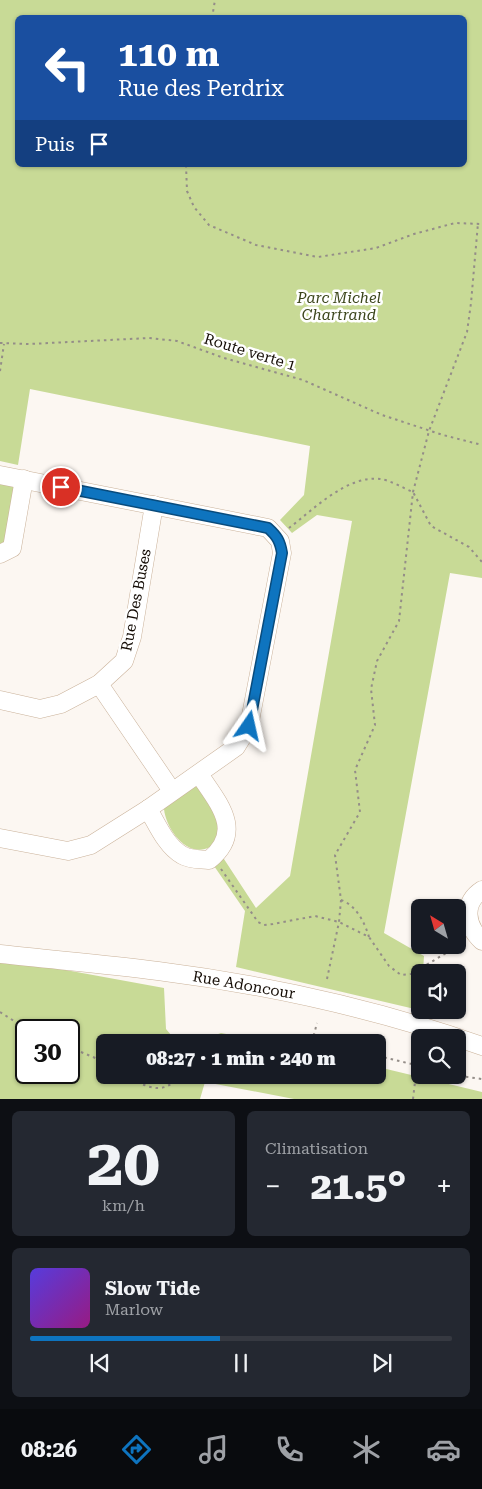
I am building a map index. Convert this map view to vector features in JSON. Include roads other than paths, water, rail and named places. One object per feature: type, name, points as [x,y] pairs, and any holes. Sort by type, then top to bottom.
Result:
[{"type":"street","points":[[0,475],[268,528],[280,542],[282,553],[249,726],[236,747],[200,774],[91,845],[68,851],[0,838]]},
{"type":"street","points":[[0,554],[12,548],[24,479]]},
{"type":"street","name":"Rue Des Buses","points":[[0,700],[40,709],[61,704],[99,684],[124,661],[132,637],[154,505]]},
{"type":"street","points":[[99,684],[172,792]]},
{"type":"street","points":[[148,809],[171,846],[182,856],[210,860],[224,843],[228,831],[224,813],[200,774]]},
{"type":"street","points":[[479,938],[468,919],[469,906],[482,890]]},
{"type":"street","name":"Rue Adoncour","points":[[0,954],[158,971],[264,988],[370,1012],[482,1046]]},
{"type":"park label","name":"Parc Michel Chartrand","points":[[339,306]]}]
